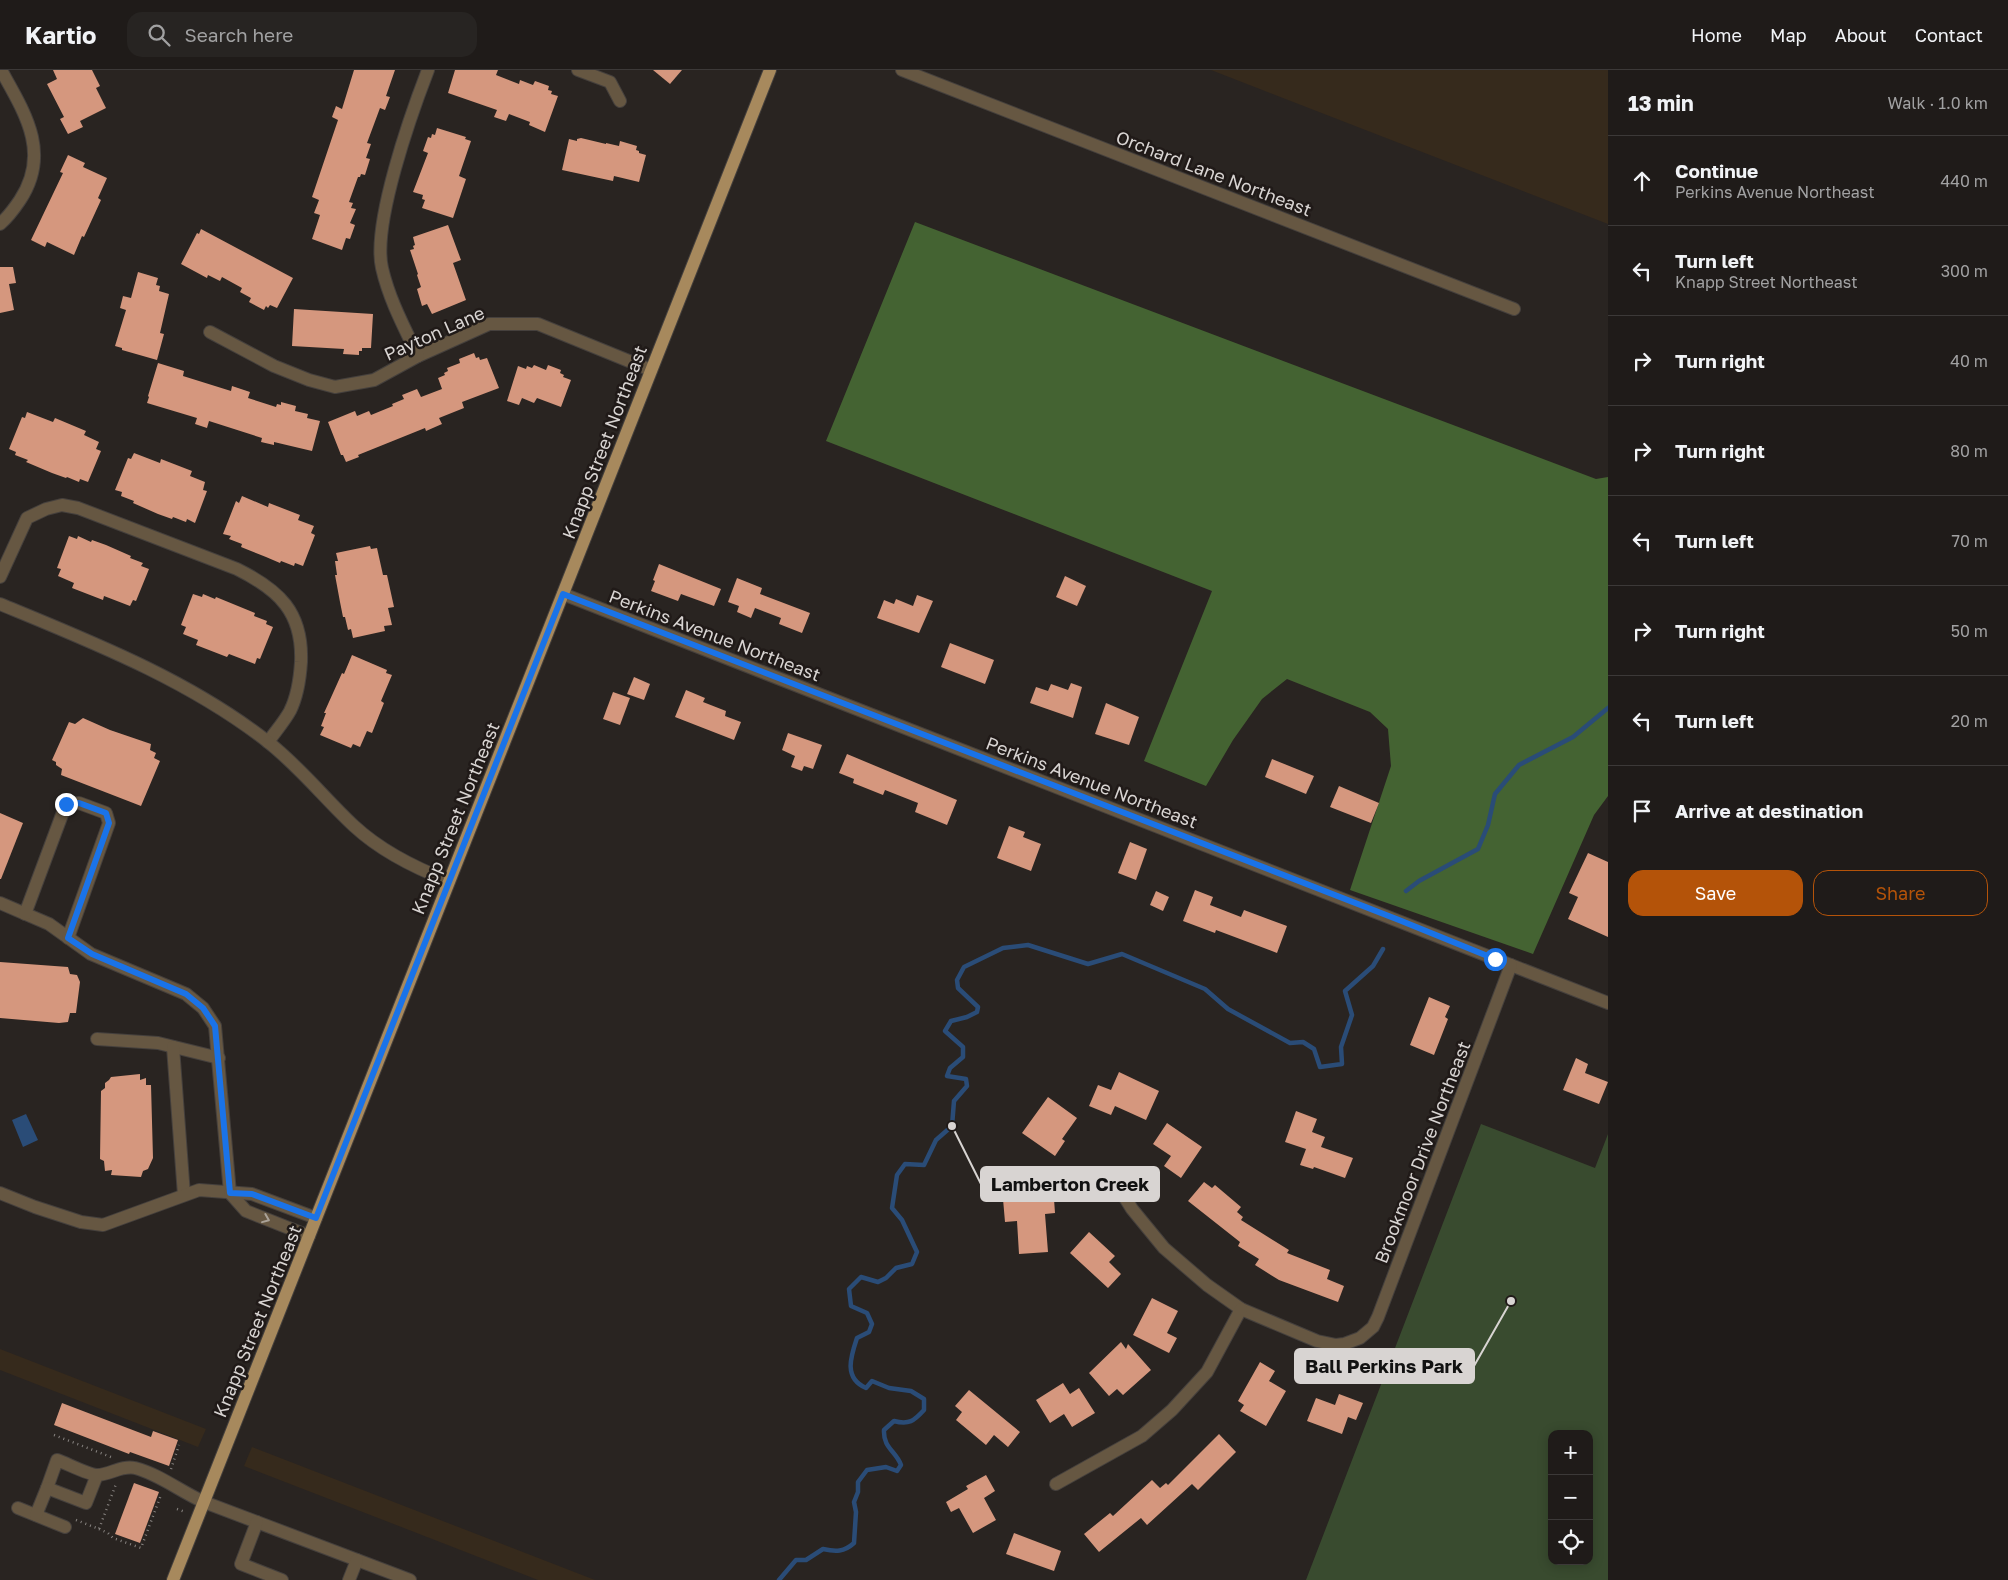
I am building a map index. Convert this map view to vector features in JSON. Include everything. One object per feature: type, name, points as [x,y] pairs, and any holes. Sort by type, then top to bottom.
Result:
[{"type":"main road","name":"Knapp Street Northeast","points":[[173,1580],[770,70]]},
{"type":"street","points":[[0,224],[8,217],[29,185],[35,165],[32,134],[21,106],[1,70]]},
{"type":"street","points":[[418,356],[389,295],[381,266],[380,245],[383,220],[398,161],[428,70]]},
{"type":"street","points":[[578,70],[610,82],[620,101]]},
{"type":"street","name":"Orchard Lane Northeast","points":[[902,70],[1514,309]]},
{"type":"street","name":"Payton Lane","points":[[210,332],[288,372],[335,387],[374,380],[418,356],[489,324],[538,324],[651,370]]},
{"type":"street","points":[[0,578],[27,518],[46,509],[62,505],[78,508],[227,565],[262,581],[283,601],[296,620],[302,645],[300,676],[290,710],[268,742]]},
{"type":"street","name":"Perkins Avenue Northeast","points":[[563,594],[1608,1003]]},
{"type":"street","points":[[0,604],[79,636],[157,672],[225,712],[268,742],[368,838],[428,873],[449,881]]},
{"type":"street","points":[[25,914],[66,804],[79,803],[106,813],[109,823],[68,938]]},
{"type":"street","points":[[0,904],[50,924],[92,954],[186,994],[203,1008],[215,1026],[230,1193],[246,1211],[309,1236]]},
{"type":"street","name":"Brookmoor Drive Northeast","points":[[1242,1309],[1326,1344],[1336,1345],[1352,1342],[1367,1333],[1378,1317],[1511,966]]},
{"type":"street","points":[[97,1039],[158,1043],[219,1058]]},
{"type":"street","points":[[173,1047],[184,1195]]},
{"type":"street","points":[[1056,1484],[1142,1436],[1172,1410],[1207,1372],[1242,1309],[1207,1285],[1164,1248],[1132,1209],[1117,1185]]},
{"type":"street","points":[[0,1193],[81,1222],[103,1225],[199,1190],[252,1194],[316,1218]]},
{"type":"street","points":[[36,1515],[57,1460],[97,1475],[125,1468],[134,1468],[152,1475],[204,1502],[410,1580]]},
{"type":"street","points":[[47,1488],[86,1503],[97,1475]]},
{"type":"street","points":[[18,1508],[65,1527]]},
{"type":"street","points":[[258,1522],[241,1564],[282,1580]]},
{"type":"street","points":[[348,1580],[357,1560]]},
{"type":"path","points":[[172,1466],[179,1445]]},
{"type":"path","points":[[99,1529],[108,1532],[113,1538],[141,1548],[160,1496]]},
{"type":"shaded area","points":[[1211,70],[1608,70],[1608,224]]},
{"type":"shaded area","points":[[0,1349],[206,1429],[198,1447],[0,1370]]},
{"type":"shaded area","points":[[252,1447],[595,1580],[538,1580],[244,1466]]},
{"type":"green space","points":[[915,222],[1596,479],[1608,477],[1608,796],[1594,815],[1533,954],[1350,890],[1391,766],[1388,729],[1370,712],[1287,679],[1262,699],[1233,740],[1206,786],[1144,761],[1212,591],[826,441]]},
{"type":"green space","points":[[1481,1124],[1595,1168],[1608,1134],[1608,1580],[1306,1580]]},
{"type":"water","points":[[26,1114],[38,1140],[23,1147],[12,1120]]},
{"type":"building","points":[[53,70],[92,70],[100,86],[96,88],[106,108],[80,121],[83,127],[68,134],[60,119],[64,117],[47,84],[57,79]]},
{"type":"building","points":[[354,70],[395,70],[386,96],[390,97],[385,110],[380,108],[367,143],[371,144],[366,158],[370,159],[365,175],[361,174],[358,177],[349,202],[353,203],[351,208],[356,209],[350,223],[355,225],[350,239],[346,238],[342,250],[312,239],[320,215],[314,213],[319,200],[312,197],[338,120],[332,117],[336,106],[342,109]]},
{"type":"building","points":[[455,70],[498,70],[496,75],[519,84],[520,80],[533,85],[535,81],[549,86],[548,90],[552,91],[551,94],[558,96],[545,132],[529,125],[530,122],[509,114],[506,121],[494,117],[497,110],[448,93]]},
{"type":"building","points":[[653,70],[682,70],[670,84]]},
{"type":"building","points":[[437,128],[466,137],[465,139],[471,141],[459,176],[466,179],[453,218],[422,208],[425,200],[422,199],[423,195],[413,192],[428,153],[423,151],[428,137],[431,138],[432,134],[435,135]]},
{"type":"building","points":[[581,138],[619,146],[620,141],[637,146],[636,150],[639,153],[646,155],[639,182],[614,176],[613,181],[562,170],[569,139],[577,141],[577,139]]},
{"type":"building","points":[[68,155],[85,163],[83,167],[107,178],[98,198],[101,200],[74,255],[47,242],[45,247],[31,240],[63,173],[60,172]]},
{"type":"building","points":[[448,225],[461,260],[453,263],[466,300],[432,314],[427,304],[422,306],[417,289],[421,287],[410,250],[414,249],[413,246],[415,245],[413,237]]},
{"type":"building","points":[[201,229],[293,278],[277,308],[270,305],[268,308],[266,306],[264,310],[249,302],[251,298],[240,292],[242,288],[222,277],[220,281],[208,275],[207,278],[181,264]]},
{"type":"building","points":[[0,267],[13,267],[16,283],[9,284],[14,310],[0,313]]},
{"type":"building","points":[[138,272],[158,278],[156,285],[160,286],[159,291],[169,294],[160,333],[164,334],[157,360],[122,350],[122,348],[115,346],[126,310],[120,308],[123,296],[131,298]]},
{"type":"building","points":[[294,309],[373,314],[371,348],[362,348],[362,351],[359,351],[359,355],[343,354],[344,349],[292,346]]},
{"type":"building","points":[[474,353],[476,358],[479,357],[480,360],[487,358],[499,388],[462,402],[464,408],[439,418],[442,424],[426,431],[425,428],[358,455],[359,457],[346,462],[343,455],[341,455],[328,422],[355,411],[357,416],[369,411],[371,415],[393,406],[392,404],[404,399],[402,395],[417,389],[421,397],[442,389],[438,378],[445,375],[444,373],[448,371],[447,368],[460,363],[459,359]]},
{"type":"building","points":[[158,363],[184,371],[183,376],[231,391],[232,386],[250,392],[248,398],[276,407],[277,404],[281,405],[281,402],[296,406],[295,411],[308,414],[307,418],[320,421],[312,451],[274,442],[274,445],[261,442],[262,438],[209,421],[207,428],[195,424],[197,418],[147,403]]},
{"type":"building","points":[[534,365],[546,370],[548,365],[561,370],[560,373],[564,375],[563,377],[571,380],[561,407],[537,398],[534,403],[522,398],[519,405],[507,401],[518,366],[526,369],[527,366],[532,368]]},
{"type":"building","points":[[27,412],[53,422],[55,418],[86,431],[84,435],[99,442],[96,449],[101,451],[88,482],[80,479],[79,482],[52,473],[26,462],[28,460],[15,455],[16,452],[9,449],[22,417],[25,418]]},
{"type":"building","points":[[134,453],[160,463],[161,459],[192,471],[190,476],[205,482],[203,490],[207,491],[195,523],[187,519],[186,522],[158,514],[133,503],[134,501],[121,496],[122,492],[115,490],[128,458],[131,459]]},
{"type":"building","points":[[242,496],[268,507],[269,503],[300,515],[298,520],[314,526],[311,533],[315,535],[303,566],[295,563],[294,566],[281,561],[280,563],[241,547],[242,544],[229,539],[231,536],[223,534],[236,501],[239,503]]},
{"type":"building","points":[[69,536],[77,539],[78,536],[91,542],[92,540],[106,545],[143,563],[141,566],[149,569],[136,601],[133,600],[130,606],[104,596],[103,600],[72,588],[74,583],[58,576],[61,569],[57,568]]},
{"type":"building","points":[[370,546],[371,549],[377,548],[383,575],[387,575],[394,607],[388,608],[392,625],[384,626],[385,631],[353,638],[351,629],[348,630],[345,617],[343,617],[335,575],[337,575],[335,561],[338,561],[336,553]]},
{"type":"building","points":[[659,564],[721,589],[714,606],[681,594],[678,601],[651,591]]},
{"type":"building","points":[[1065,576],[1086,586],[1077,606],[1056,597]]},
{"type":"building","points":[[737,578],[762,588],[760,594],[810,613],[802,633],[779,624],[781,618],[755,608],[751,618],[737,612],[739,606],[728,602]]},
{"type":"building","points":[[193,594],[202,597],[203,594],[215,599],[216,597],[255,613],[254,616],[267,621],[266,624],[273,627],[260,659],[257,658],[255,664],[229,654],[227,657],[196,645],[198,640],[183,634],[186,627],[181,625]]},
{"type":"building","points":[[917,595],[933,601],[919,633],[877,618],[884,600],[894,604],[896,599],[913,606]]},
{"type":"building","points":[[950,643],[994,660],[985,684],[941,667]]},
{"type":"building","points":[[352,655],[387,670],[386,673],[392,675],[381,701],[384,703],[372,733],[367,731],[360,747],[353,744],[351,748],[320,735],[324,727],[321,726],[326,713],[324,713]]},
{"type":"building","points":[[634,677],[650,684],[644,700],[627,694]]},
{"type":"building","points":[[1071,683],[1082,687],[1073,718],[1030,703],[1036,687],[1048,691],[1051,684],[1068,690]]},
{"type":"building","points":[[686,690],[705,698],[703,702],[726,711],[725,716],[741,722],[734,740],[675,717]]},
{"type":"building","points":[[613,692],[630,698],[620,725],[603,719]]},
{"type":"building","points":[[1106,703],[1139,717],[1129,745],[1095,734]]},
{"type":"building","points":[[83,718],[110,730],[151,744],[150,750],[156,753],[154,758],[160,761],[141,806],[61,775],[62,769],[52,760],[69,722],[75,724]]},
{"type":"building","points":[[788,733],[822,745],[813,769],[804,766],[802,771],[791,767],[795,756],[782,750]]},
{"type":"building","points":[[847,754],[957,800],[947,825],[915,812],[918,803],[885,790],[883,795],[853,783],[854,779],[839,773]]},
{"type":"building","points":[[1272,759],[1314,776],[1306,794],[1265,777]]},
{"type":"building","points":[[1339,786],[1379,803],[1371,823],[1330,807]]},
{"type":"building","points":[[0,813],[23,823],[1,879],[0,879]]},
{"type":"building","points":[[1009,826],[1025,832],[1023,837],[1041,844],[1031,871],[997,858]]},
{"type":"building","points":[[1130,842],[1147,849],[1136,880],[1118,873]]},
{"type":"building","points":[[1588,853],[1608,862],[1608,937],[1568,919],[1578,897],[1569,893]]},
{"type":"building","points":[[1195,890],[1213,897],[1210,905],[1241,917],[1244,910],[1287,926],[1277,953],[1216,930],[1215,933],[1183,921]]},
{"type":"building","points":[[1156,891],[1169,897],[1163,911],[1150,905]]},
{"type":"building","points":[[0,962],[68,967],[70,974],[77,975],[80,982],[76,1013],[70,1013],[68,1022],[59,1023],[0,1018]]},
{"type":"building","points":[[1429,997],[1450,1006],[1445,1017],[1448,1019],[1434,1055],[1410,1045]]},
{"type":"building","points":[[1576,1058],[1588,1064],[1585,1073],[1608,1082],[1599,1104],[1563,1090]]},
{"type":"building","points":[[1119,1072],[1159,1091],[1146,1120],[1115,1106],[1111,1115],[1089,1106],[1098,1085],[1111,1090]]},
{"type":"building","points":[[140,1074],[140,1080],[146,1078],[146,1085],[151,1085],[153,1158],[148,1169],[143,1171],[141,1177],[111,1175],[112,1170],[105,1171],[104,1161],[100,1159],[101,1091],[105,1088],[105,1083],[111,1077]]},
{"type":"building","points":[[1048,1097],[1077,1118],[1062,1139],[1065,1141],[1055,1156],[1022,1133]]},
{"type":"building","points":[[1296,1111],[1317,1119],[1312,1132],[1325,1137],[1321,1147],[1353,1158],[1345,1178],[1314,1167],[1313,1169],[1300,1165],[1306,1149],[1285,1142]]},
{"type":"building","points":[[1167,1123],[1202,1147],[1181,1178],[1164,1166],[1171,1156],[1153,1144]]},
{"type":"building","points":[[1204,1182],[1212,1188],[1215,1185],[1241,1207],[1237,1212],[1243,1217],[1241,1220],[1289,1250],[1287,1253],[1330,1270],[1327,1279],[1344,1286],[1338,1302],[1279,1280],[1255,1265],[1259,1259],[1238,1246],[1240,1242],[1188,1201]]},
{"type":"building","points":[[1053,1185],[1055,1213],[1045,1214],[1048,1252],[1019,1254],[1017,1221],[1005,1222],[1003,1199],[1034,1197],[1033,1187]]},
{"type":"building","points":[[1089,1232],[1115,1256],[1109,1262],[1121,1274],[1108,1288],[1070,1253]]},
{"type":"building","points":[[1152,1298],[1178,1311],[1167,1333],[1177,1338],[1169,1353],[1133,1335]]},
{"type":"building","points":[[1121,1342],[1126,1349],[1128,1344],[1151,1370],[1123,1395],[1117,1389],[1109,1396],[1089,1373]]},
{"type":"building","points":[[1260,1362],[1275,1371],[1269,1381],[1286,1391],[1266,1426],[1240,1411],[1244,1405],[1238,1401]]},
{"type":"building","points":[[1063,1383],[1070,1394],[1079,1388],[1095,1413],[1072,1427],[1064,1414],[1050,1423],[1036,1400]]},
{"type":"building","points":[[969,1390],[1020,1432],[1008,1447],[994,1435],[986,1445],[956,1420],[962,1412],[955,1406]]},
{"type":"building","points":[[1339,1394],[1363,1403],[1356,1420],[1348,1417],[1342,1434],[1307,1421],[1316,1398],[1335,1405]]},
{"type":"building","points":[[62,1403],[151,1437],[153,1431],[178,1440],[169,1466],[130,1452],[129,1454],[54,1425]]},
{"type":"building","points":[[1219,1434],[1236,1452],[1198,1490],[1192,1484],[1147,1525],[1141,1518],[1099,1552],[1084,1534],[1110,1513],[1113,1516],[1152,1480],[1160,1488],[1166,1483],[1168,1485]]},
{"type":"building","points":[[986,1475],[995,1491],[984,1498],[996,1520],[973,1533],[959,1508],[951,1512],[946,1502],[968,1489],[966,1486]]},
{"type":"building","points":[[134,1483],[159,1492],[140,1543],[115,1534]]},
{"type":"building","points":[[1014,1533],[1061,1551],[1054,1571],[1006,1554]]},
{"type":"waterway","points":[[1406,891],[1419,881],[1478,849],[1488,825],[1495,794],[1519,765],[1573,737],[1608,708]]},
{"type":"waterway","points":[[779,1580],[796,1560],[806,1560],[823,1549],[843,1550],[854,1543],[856,1512],[854,1502],[858,1492],[858,1482],[867,1470],[886,1467],[897,1471],[901,1465],[886,1441],[884,1430],[894,1421],[904,1423],[911,1421],[924,1410],[924,1399],[911,1391],[889,1388],[872,1381],[866,1388],[854,1378],[851,1373],[851,1359],[857,1338],[869,1332],[872,1324],[867,1313],[851,1306],[849,1289],[861,1277],[878,1282],[886,1278],[896,1268],[912,1264],[917,1252],[902,1220],[892,1208],[897,1175],[905,1164],[924,1165],[936,1140],[952,1126],[954,1101],[967,1086],[966,1079],[947,1076],[950,1068],[963,1057],[963,1047],[945,1031],[951,1021],[977,1012],[978,1007],[958,988],[957,980],[964,967],[1003,948],[1028,945],[1088,964],[1122,954],[1205,989],[1228,1009],[1290,1043],[1303,1042],[1314,1049],[1320,1067],[1342,1064],[1341,1047],[1352,1015],[1345,991],[1373,966],[1383,949]]},
{"type":"place","name":"Lamberton Creek","points":[[952,1126]]},
{"type":"place","name":"Ball Perkins Park","points":[[1511,1301]]},
{"type":"route","points":[[66,804],[79,803],[106,813],[109,823],[68,938],[92,954],[186,994],[203,1008],[215,1026],[230,1193],[252,1194],[316,1218],[563,594],[1456,942],[1495,959]]}]
